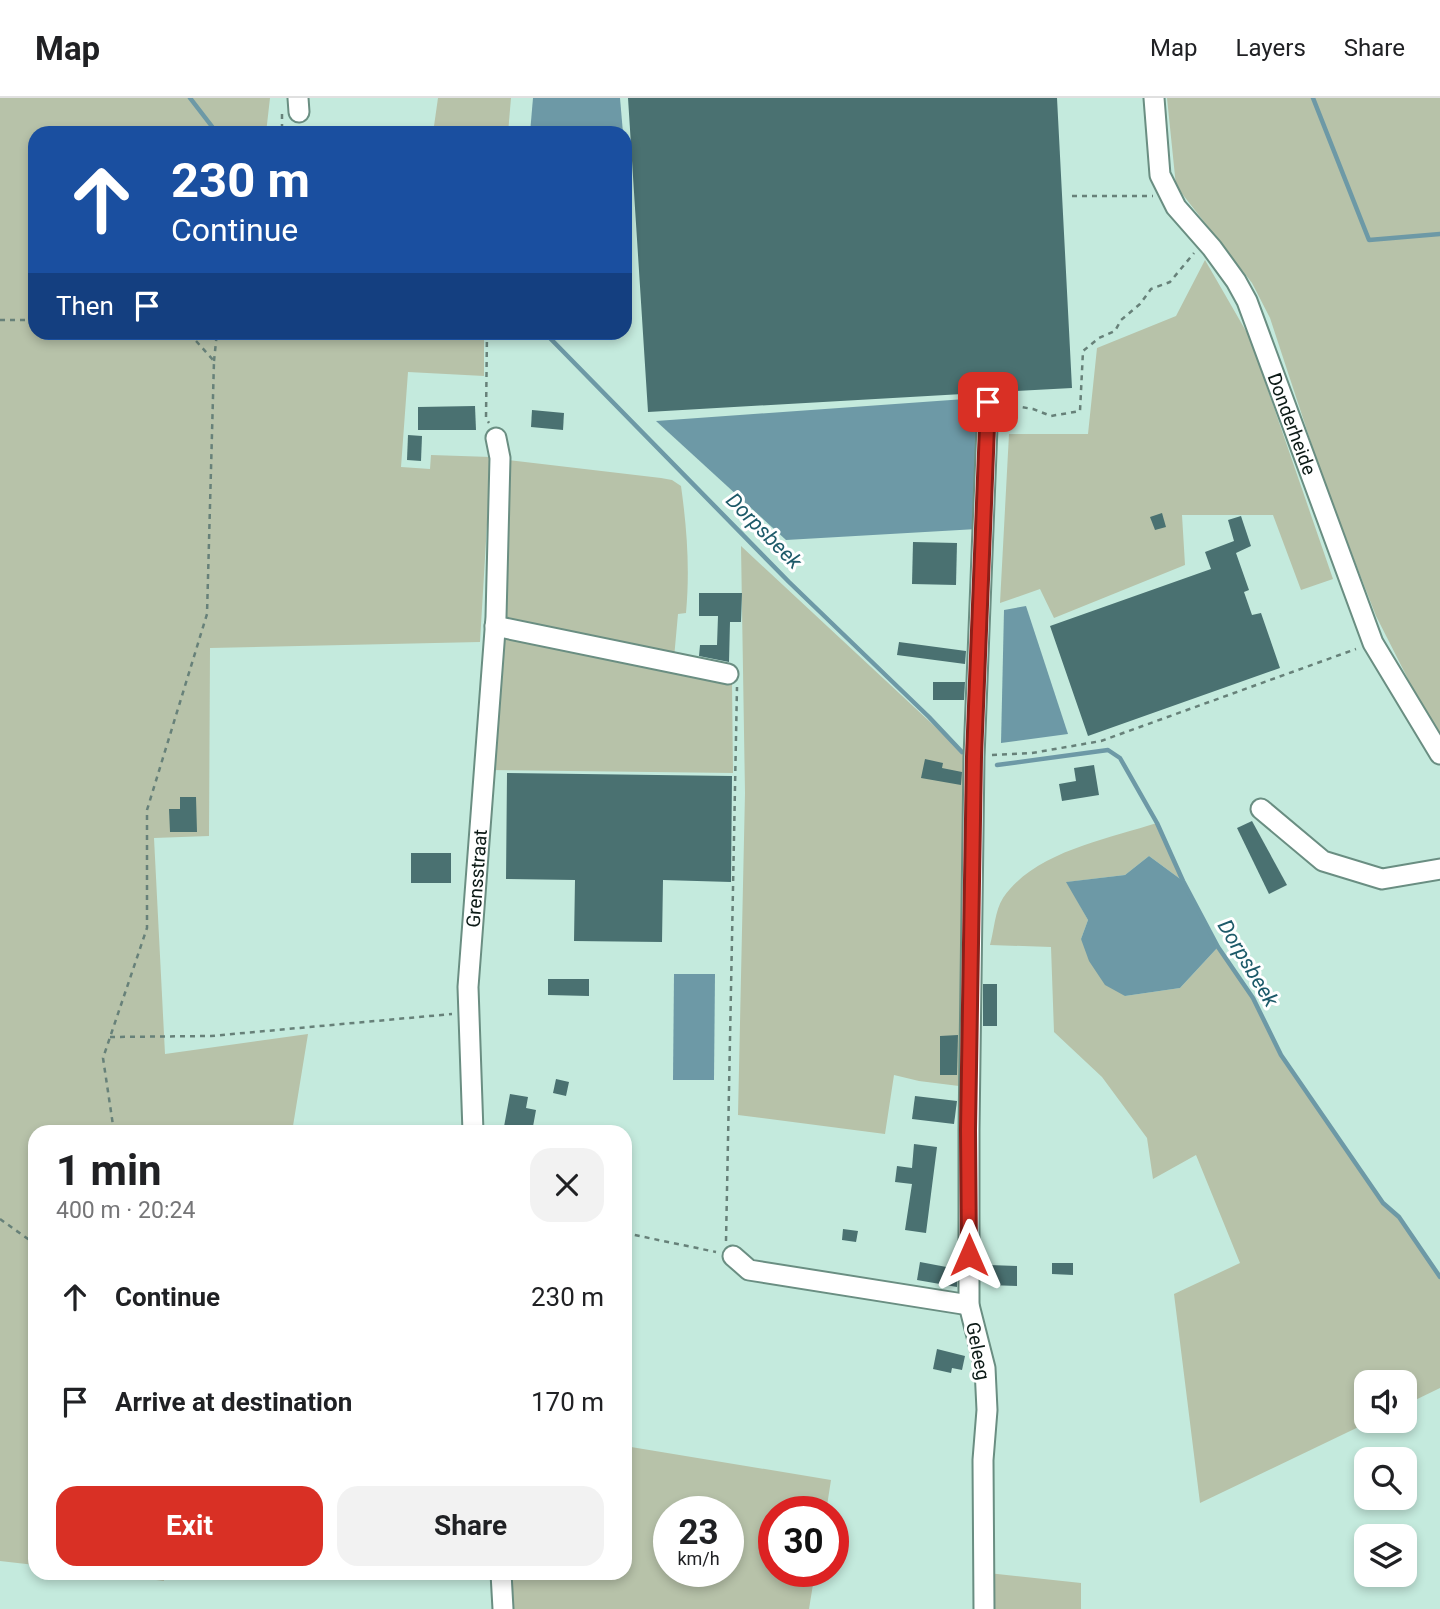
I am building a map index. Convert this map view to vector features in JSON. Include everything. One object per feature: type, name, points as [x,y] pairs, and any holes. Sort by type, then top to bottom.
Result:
[{"type":"street","name":"Donderheide","points":[[1154,98],[1160,175],[1176,207],[1236,281],[1254,317],[1373,643],[1440,754]]},
{"type":"street","name":"Geleeg","points":[[984,1609],[983,1460],[987,1410],[985,1368],[969,1305],[968,1130],[974,757],[988,402]]},
{"type":"street","name":"Grensstraat","points":[[473,1125],[470,947],[495,626],[500,457],[496,438]]},
{"type":"street","points":[[495,626],[728,674]]},
{"type":"street","points":[[1261,808],[1323,862],[1382,879],[1440,869]]},
{"type":"street","points":[[733,1256],[749,1270],[969,1305]]},
{"type":"street","points":[[501,1580],[503,1609]]},
{"type":"path","points":[[285,126],[293,106]]},
{"type":"path","points":[[1072,196],[1171,196]]},
{"type":"path","points":[[988,402],[1051,416],[1080,411],[1083,351],[1099,338],[1115,331],[1121,320],[1140,304],[1151,289],[1170,282],[1205,240]]},
{"type":"path","points":[[0,320],[28,320]]},
{"type":"path","points":[[195,340],[214,361]]},
{"type":"path","points":[[113,1125],[103,1058],[147,928],[146,810],[207,614],[216,340]]},
{"type":"path","points":[[487,340],[486,418],[496,438]]},
{"type":"path","points":[[974,757],[1032,752],[1101,741],[1373,643]]},
{"type":"path","points":[[728,674],[737,684],[726,1243],[733,1256]]},
{"type":"path","points":[[110,1037],[211,1036],[469,1012]]},
{"type":"path","points":[[0,1219],[28,1239]]},
{"type":"path","points":[[632,1234],[733,1256]]},
{"type":"green space","points":[[0,98],[270,98],[267,126],[28,126],[28,340],[484,340],[484,376],[408,372],[401,467],[430,469],[431,455],[491,457],[480,642],[210,648],[209,836],[154,838],[165,1054],[308,1034],[293,1125],[28,1125],[28,1564],[0,1561]]},
{"type":"green space","points":[[438,98],[511,98],[509,126],[434,126]]},
{"type":"green space","points":[[1167,98],[1440,98],[1440,742],[1376,616],[1324,482],[1270,318],[1252,283],[1176,186]]},
{"type":"green space","points":[[1205,260],[1250,338],[1333,579],[1301,590],[1273,515],[1182,515],[1185,565],[1054,618],[1040,589],[1000,603],[1009,434],[1088,434],[1097,348],[1176,316]]},
{"type":"green space","points":[[508,460],[661,478],[672,480],[681,486],[688,581],[686,613],[678,614],[674,658],[502,621]]},
{"type":"green space","points":[[741,546],[972,761],[967,1087],[894,1075],[885,1134],[738,1115],[745,793]]},
{"type":"green space","points":[[504,633],[732,683],[733,773],[489,770]]},
{"type":"green space","points":[[1157,823],[1183,881],[1149,856],[1125,875],[1067,882],[1088,920],[1081,939],[1125,996],[1180,988],[1218,947],[1253,998],[1281,1055],[1383,1203],[1399,1217],[1440,1277],[1440,1388],[1417,1399],[1417,1370],[1354,1370],[1354,1429],[1200,1503],[1174,1294],[1240,1263],[1196,1155],[1153,1179],[1147,1138],[1102,1077],[1054,1032],[1051,947],[990,945],[1000,903],[1016,882],[1052,858]]},
{"type":"green space","points":[[632,1447],[831,1480],[828,1496],[758,1496],[758,1587],[813,1587],[809,1609],[505,1609],[503,1580],[632,1580]]},
{"type":"green space","points":[[988,1573],[1081,1583],[1081,1609],[988,1609]]},
{"type":"water","points":[[533,98],[620,98],[622,126],[531,126]]},
{"type":"water","points":[[979,398],[977,529],[786,540],[656,421]]},
{"type":"water","points":[[1026,606],[1068,734],[1001,743],[1004,610]]},
{"type":"water","points":[[1149,856],[1183,881],[1218,947],[1180,988],[1125,996],[1105,985],[1089,961],[1081,939],[1088,920],[1066,882],[1125,875]]},
{"type":"water","points":[[674,974],[715,974],[714,1080],[673,1080]]},
{"type":"building","points":[[628,98],[1057,98],[1072,388],[995,392],[988,390],[980,393],[648,412],[632,126],[630,126]]},
{"type":"building","points":[[475,406],[476,430],[418,430],[418,407]]},
{"type":"building","points":[[532,410],[564,413],[563,430],[531,427]]},
{"type":"building","points":[[408,435],[422,436],[421,461],[407,460]]},
{"type":"building","points":[[1162,513],[1166,527],[1155,530],[1150,517]]},
{"type":"building","points":[[1241,516],[1251,546],[1236,553],[1249,590],[1244,592],[1252,615],[1261,613],[1280,668],[1088,736],[1050,626],[1211,569],[1205,552],[1234,541],[1228,520]]},
{"type":"building","points":[[913,542],[957,543],[956,585],[912,584]]},
{"type":"building","points":[[699,593],[742,593],[741,622],[730,622],[729,662],[699,656],[700,645],[717,645],[718,616],[699,616]]},
{"type":"building","points":[[899,642],[966,651],[965,664],[897,655]]},
{"type":"building","points":[[933,682],[965,682],[964,700],[933,700]]},
{"type":"building","points":[[925,759],[943,763],[942,768],[962,772],[961,785],[921,778]]},
{"type":"building","points":[[1094,765],[1099,795],[1062,801],[1059,784],[1076,781],[1074,768]]},
{"type":"building","points":[[507,773],[732,776],[731,882],[663,880],[662,942],[574,941],[575,880],[506,879]]},
{"type":"building","points":[[180,797],[196,797],[197,832],[170,832],[169,809],[180,809]]},
{"type":"building","points":[[1252,821],[1287,885],[1269,894],[1237,828]]},
{"type":"building","points":[[411,853],[451,853],[451,883],[411,883]]},
{"type":"building","points":[[548,979],[589,979],[589,996],[548,995]]},
{"type":"building","points":[[983,984],[997,984],[997,1026],[983,1026]]},
{"type":"building","points":[[958,1035],[957,1075],[940,1075],[940,1036]]},
{"type":"building","points":[[556,1079],[569,1082],[566,1096],[553,1093]]},
{"type":"building","points":[[510,1094],[528,1097],[526,1108],[536,1110],[533,1125],[504,1125]]},
{"type":"building","points":[[915,1096],[957,1101],[954,1124],[912,1119]]},
{"type":"building","points":[[914,1144],[937,1147],[926,1233],[905,1230],[912,1184],[895,1182],[897,1166],[912,1168]]},
{"type":"building","points":[[843,1229],[858,1231],[856,1242],[842,1240]]},
{"type":"building","points":[[920,1262],[957,1269],[957,1287],[917,1280]]},
{"type":"building","points":[[1052,1263],[1073,1263],[1073,1275],[1052,1274]]},
{"type":"building","points":[[989,1265],[1017,1266],[1017,1286],[989,1285]]},
{"type":"building","points":[[937,1349],[965,1356],[962,1370],[952,1368],[951,1373],[933,1369]]},
{"type":"waterway","name":"Dorpsbeek","points":[[190,98],[212,126]]},
{"type":"waterway","points":[[1313,98],[1369,240],[1440,234]]},
{"type":"waterway","name":"Dorpsbeek","points":[[552,340],[789,582],[962,752]]},
{"type":"waterway","name":"Dorpsbeek","points":[[997,765],[1108,750],[1120,758],[1157,823],[1183,881],[1218,947],[1253,998],[1281,1055],[1383,1203],[1399,1217],[1440,1277]]},
{"type":"route","points":[[969,1255],[968,1130],[974,757],[988,402]]}]
